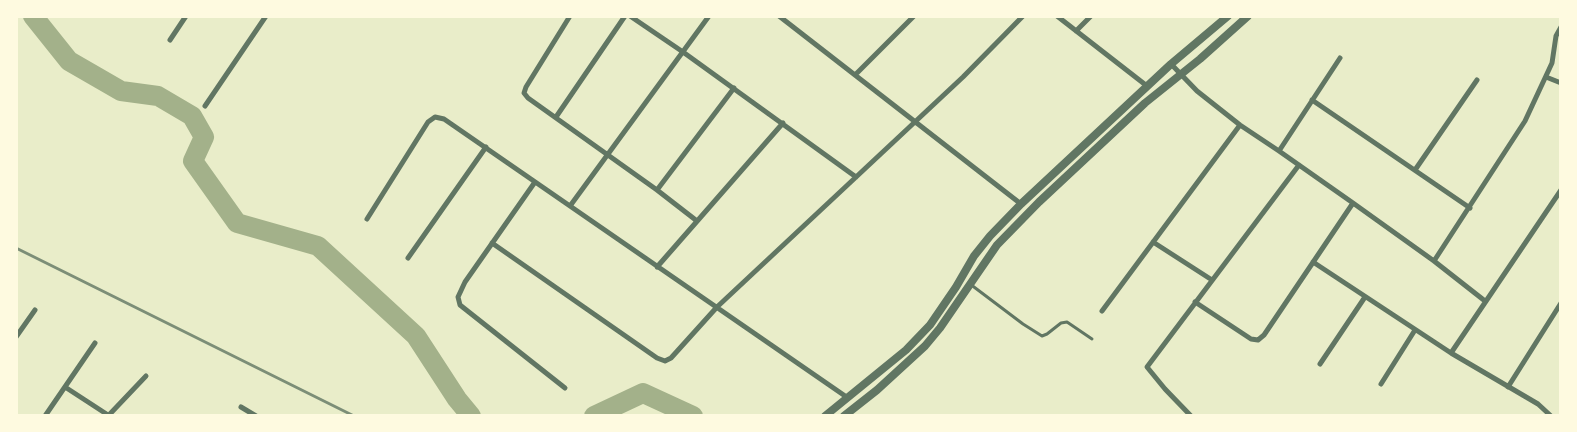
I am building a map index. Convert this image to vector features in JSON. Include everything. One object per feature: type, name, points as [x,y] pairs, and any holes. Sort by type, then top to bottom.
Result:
[{"type":"street","points":[[170,40],[186,16]]},
{"type":"street","points":[[205,106],[266,16]]},
{"type":"street","points":[[570,16],[526,87],[524,94],[697,221]]},
{"type":"street","points":[[556,118],[625,16]]},
{"type":"street","points":[[630,16],[734,88],[856,177]]},
{"type":"street","points":[[570,206],[709,16]]},
{"type":"street","points":[[779,16],[1022,204]]},
{"type":"street","points":[[855,74],[913,16]]},
{"type":"street","points":[[492,243],[665,361],[671,358],[717,307],[915,122],[1024,16]]},
{"type":"street","points":[[1057,16],[1147,86]]},
{"type":"street","points":[[1076,31],[1091,16]]},
{"type":"street","points":[[825,416],[906,350],[930,325],[974,256],[990,236],[1022,204],[1171,64],[1228,16]]},
{"type":"street","points":[[844,416],[877,390],[925,346],[940,328],[997,244],[1039,202],[1145,103],[1248,16]]},
{"type":"street","points":[[1434,261],[1526,121],[1552,63],[1556,36],[1561,27]]},
{"type":"street","points":[[1279,151],[1340,58]]},
{"type":"street","points":[[1171,64],[1197,91],[1240,125],[1353,203],[1485,300]]},
{"type":"street","points":[[1546,77],[1561,83]]},
{"type":"street","points":[[1415,170],[1477,80]]},
{"type":"street","points":[[657,190],[734,88]]},
{"type":"street","points":[[1312,100],[1470,208]]},
{"type":"street","points":[[366,219],[428,122],[435,117],[444,119],[848,398]]},
{"type":"street","points":[[657,267],[783,123]]},
{"type":"street","points":[[1102,311],[1240,125]]},
{"type":"street","points":[[408,258],[486,147]]},
{"type":"street","points":[[1191,416],[1165,389],[1147,366],[1299,165]]},
{"type":"street","points":[[535,182],[465,282],[458,297],[460,304],[565,388]]},
{"type":"street","points":[[1451,353],[1561,190]]},
{"type":"street","points":[[1196,302],[1251,339],[1258,340],[1264,335],[1353,203]]},
{"type":"street","points":[[1153,242],[1212,280]]},
{"type":"street","points":[[1313,262],[1451,353],[1538,404],[1551,416]]},
{"type":"street","points":[[1320,364],[1365,297]]},
{"type":"street","points":[[1508,387],[1561,303]]},
{"type":"street","points":[[16,336],[35,310]]},
{"type":"street","points":[[1381,384],[1415,330]]},
{"type":"street","points":[[45,416],[95,343]]},
{"type":"street","points":[[65,387],[108,416],[146,376]]},
{"type":"street","points":[[241,407],[256,416]]},
{"type":"lane","points":[[970,284],[1042,336],[1061,322],[1067,322],[1092,339]]},
{"type":"waterway","points":[[33,16],[69,61],[121,91],[158,96],[192,116],[204,137],[193,161],[237,223],[318,246],[416,336],[457,399],[471,416]]},
{"type":"waterway","points":[[594,416],[643,393],[693,416]]},
{"type":"railway","points":[[16,248],[354,416]]}]
